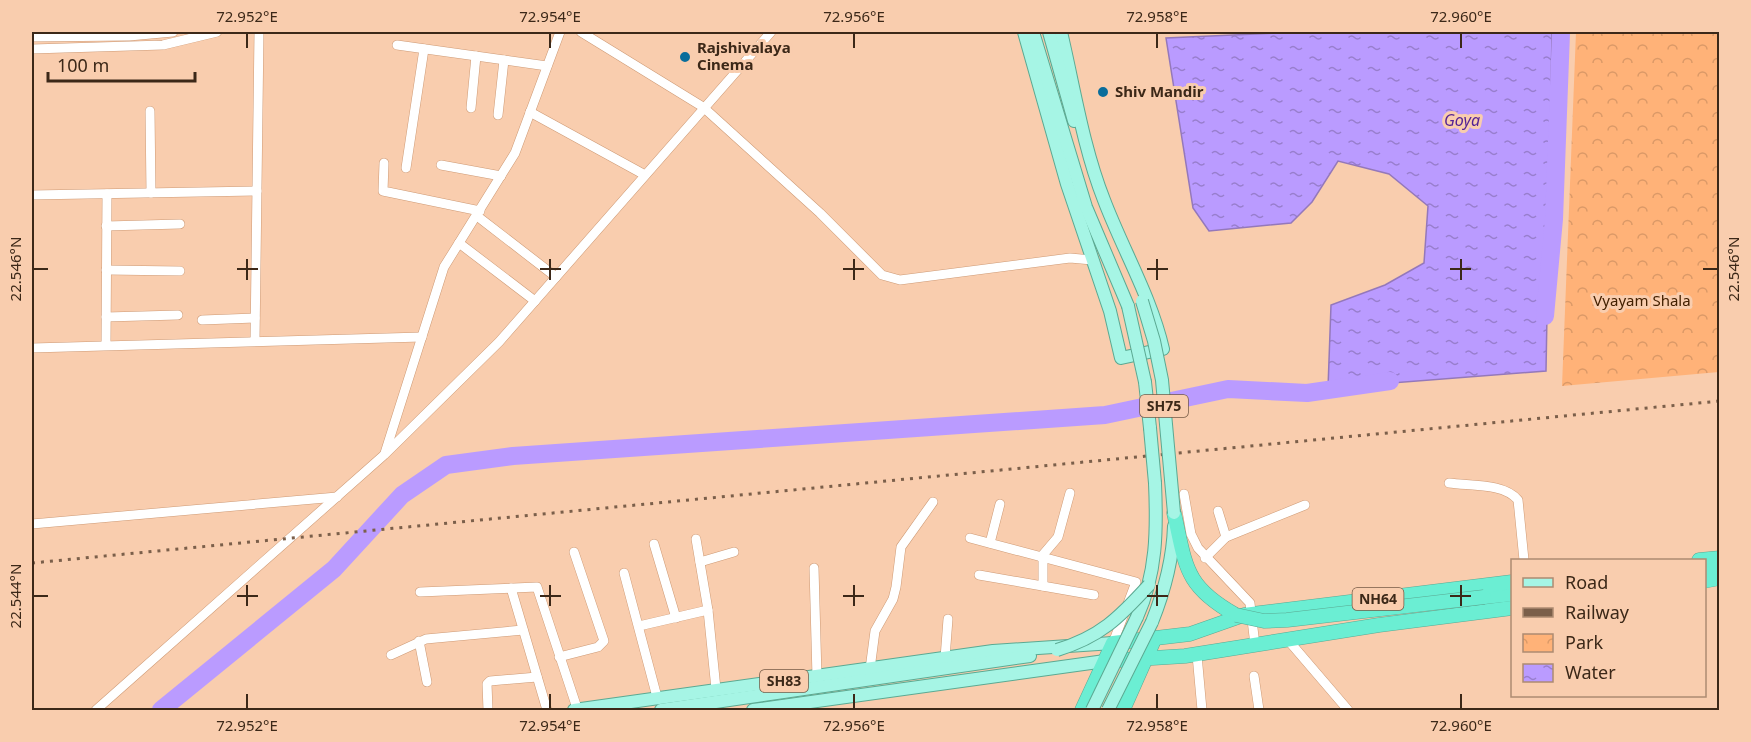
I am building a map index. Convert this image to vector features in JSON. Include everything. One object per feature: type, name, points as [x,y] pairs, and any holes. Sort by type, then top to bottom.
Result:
[{"type":"highway","points":[[1174,513],[1186,569],[1195,585],[1222,607],[1245,618],[1287,620],[1511,594]]},
{"type":"highway","name":"NH64","points":[[1113,643],[1190,634],[1254,614],[1511,582]]},
{"type":"highway","name":"NH64","points":[[1105,661],[1197,655],[1511,608]]},
{"type":"highway","points":[[1123,711],[1155,638]]},
{"type":"highway","points":[[1082,711],[1113,643]]},
{"type":"main road","points":[[1024,32],[1089,254],[1110,310],[1121,358],[1163,349],[1157,324],[1103,198],[1087,144],[1061,32]]},
{"type":"main road","name":"SH75","points":[[1033,32],[1086,207],[1128,306],[1145,382],[1155,483],[1157,526],[1153,571],[1139,612],[1092,711]]},
{"type":"main road","name":"SH75","points":[[1049,32],[1097,200],[1142,301],[1162,380],[1174,513],[1173,544],[1157,610],[1108,711]]},
{"type":"main road","points":[[661,711],[1057,650],[1085,641],[1125,612],[1149,585]]},
{"type":"main road","name":"SH83","points":[[576,710],[993,651],[1113,643]]},
{"type":"main road","name":"SH83","points":[[753,711],[830,705],[1105,661]]},
{"type":"street","points":[[32,38],[71,34],[173,32]]},
{"type":"street","points":[[32,49],[163,45],[217,32]]},
{"type":"street","points":[[255,341],[259,32]]},
{"type":"street","points":[[384,455],[436,285],[459,243],[515,153],[560,32]]},
{"type":"street","points":[[581,32],[703,107],[820,213],[882,275],[900,280],[1089,254]]},
{"type":"street","points":[[96,711],[384,455],[499,342],[771,32]]},
{"type":"street","points":[[397,45],[547,66]]},
{"type":"street","points":[[406,168],[424,49]]},
{"type":"street","points":[[471,108],[476,56]]},
{"type":"street","points":[[498,115],[504,60]]},
{"type":"street","points":[[150,111],[151,193]]},
{"type":"street","points":[[530,112],[645,176]]},
{"type":"street","points":[[384,163],[382,191],[479,213],[556,277]]},
{"type":"street","points":[[441,165],[501,176]]},
{"type":"street","points":[[32,195],[257,191]]},
{"type":"street","points":[[106,194],[106,345]]},
{"type":"street","points":[[106,226],[180,224]]},
{"type":"street","points":[[459,243],[535,301]]},
{"type":"street","points":[[106,270],[180,271]]},
{"type":"street","points":[[106,317],[178,315]]},
{"type":"street","points":[[201,320],[255,318]]},
{"type":"street","points":[[32,348],[422,336]]},
{"type":"street","points":[[1449,483],[1504,490],[1513,494],[1518,500],[1524,559]]},
{"type":"street","points":[[1043,586],[1042,557],[1058,537],[1070,493]]},
{"type":"street","points":[[1184,494],[1191,534],[1205,558],[1250,603],[1254,614],[1255,645]]},
{"type":"street","points":[[32,524],[338,497]]},
{"type":"street","points":[[870,669],[875,631],[893,599],[901,547],[933,502]]},
{"type":"street","points":[[990,543],[1000,504]]},
{"type":"street","points":[[1205,558],[1226,537],[1305,505]]},
{"type":"street","points":[[1218,511],[1226,537]]},
{"type":"street","points":[[970,538],[1136,582],[1113,643]]},
{"type":"street","points":[[696,539],[708,610],[716,689]]},
{"type":"street","points":[[654,544],[676,618]]},
{"type":"street","points":[[559,657],[598,647],[604,641],[574,552]]},
{"type":"street","points":[[700,562],[734,552]]},
{"type":"street","points":[[814,568],[818,677]]},
{"type":"street","points":[[624,573],[657,697]]},
{"type":"street","points":[[979,575],[1094,595]]},
{"type":"street","points":[[420,592],[537,587],[576,710]]},
{"type":"street","points":[[511,588],[547,711]]},
{"type":"street","points":[[639,626],[708,610]]},
{"type":"street","points":[[945,658],[948,619]]},
{"type":"street","points":[[391,655],[419,641],[523,630]]},
{"type":"street","points":[[1288,640],[1348,711]]},
{"type":"street","points":[[419,641],[427,682]]},
{"type":"street","points":[[1197,655],[1203,711]]},
{"type":"street","points":[[1254,676],[1259,711]]},
{"type":"street","points":[[488,711],[487,684],[490,681],[537,677]]},
{"type":"green space","name":"Vyayam Shala","points":[[1576,32],[1719,32],[1719,372],[1562,386]]},
{"type":"water","name":"Goya","points":[[1300,32],[1552,33],[1546,371],[1328,388],[1331,305],[1385,285],[1424,263],[1428,206],[1389,174],[1338,161],[1312,202],[1291,223],[1209,231],[1193,208],[1166,38]]},
{"type":"waterway","points":[[1545,316],[1554,219],[1561,33]]},
{"type":"waterway","points":[[161,710],[334,569],[402,495],[446,465],[513,456],[1105,415],[1228,389],[1307,393],[1390,381]]},
{"type":"railway","points":[[32,563],[1720,401]]},
{"type":"place","name":"Rajshivalaya Cinema","points":[[685,57]]},
{"type":"place","name":"Shiv Mandir","points":[[1103,92]]}]
